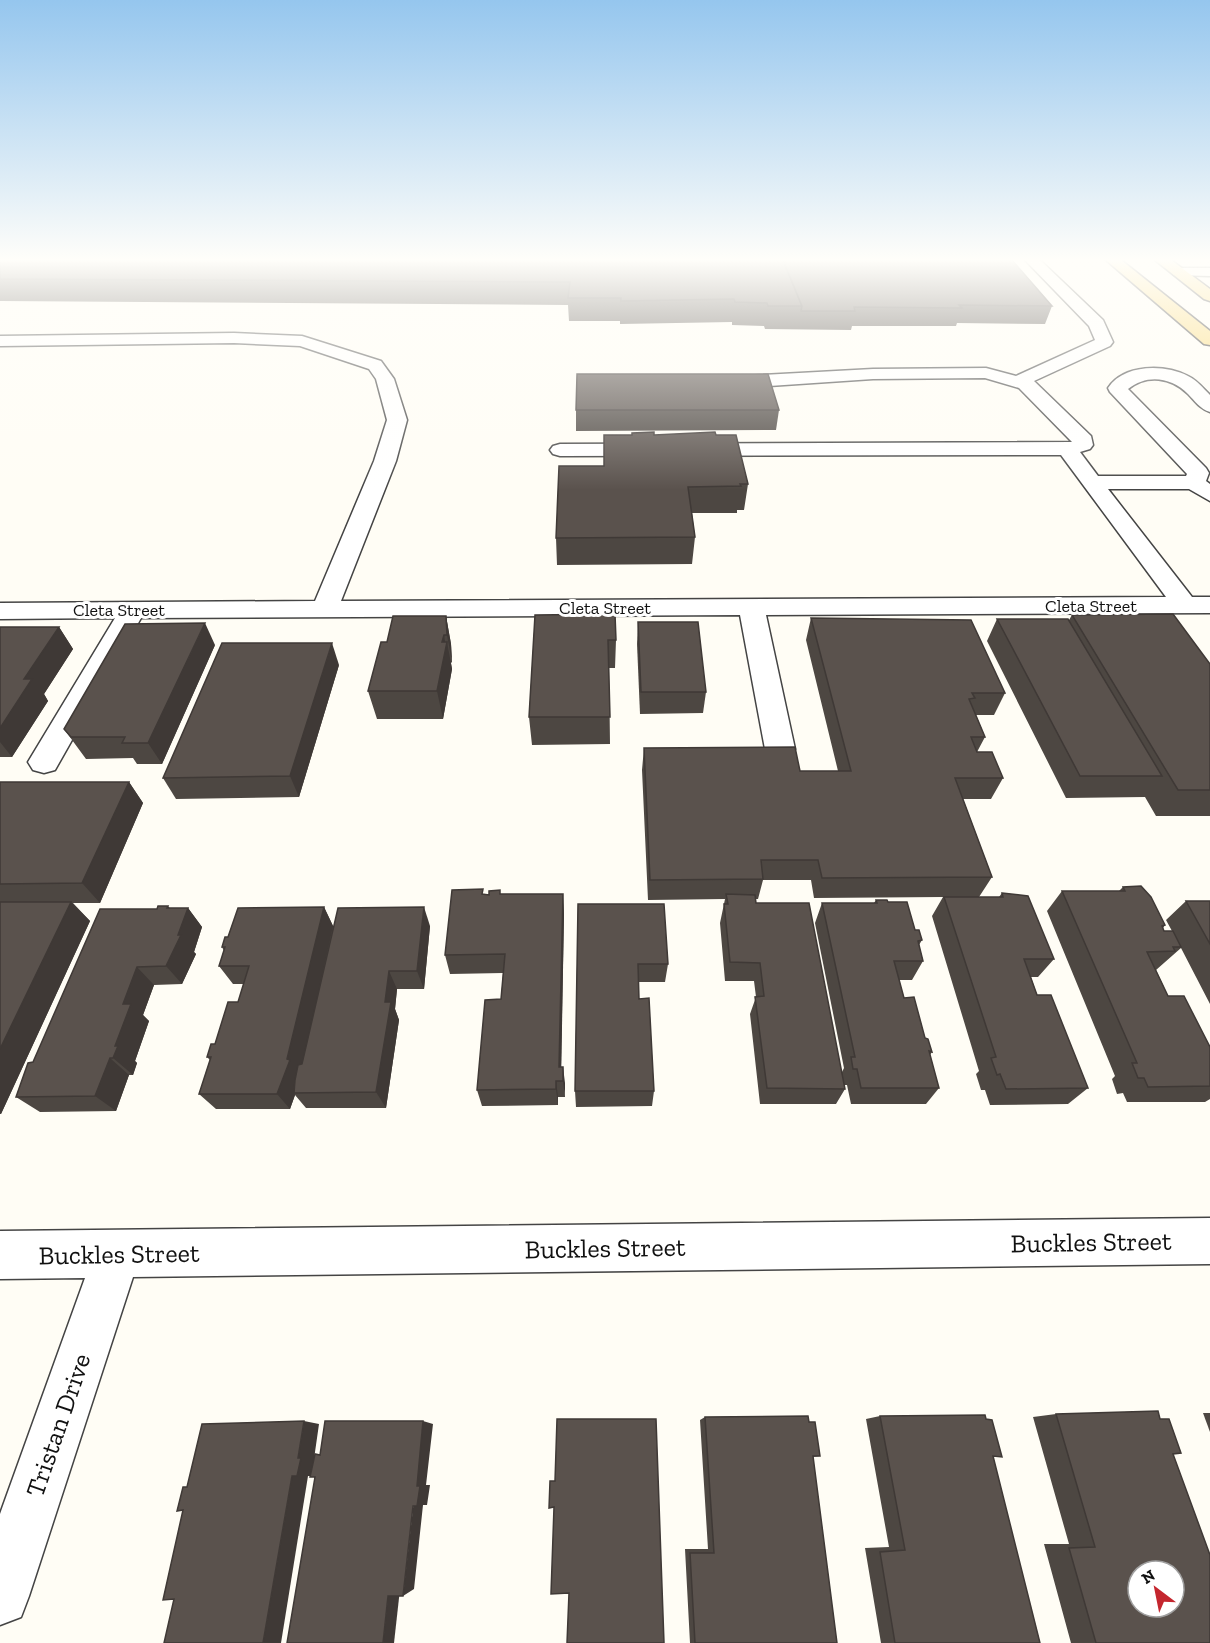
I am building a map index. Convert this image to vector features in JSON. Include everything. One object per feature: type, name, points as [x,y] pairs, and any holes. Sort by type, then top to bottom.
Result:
[{"type":"street","points":[[1019,381],[1104,342],[1102,337]]},
{"type":"street","points":[[0,341],[234,338],[302,340],[375,365],[385,379],[397,420],[385,461],[325,609]]},
{"type":"street","points":[[560,450],[1067,449],[1083,445],[1081,436],[1026,384],[986,373],[873,375],[758,383],[710,383]]},
{"type":"street","points":[[1092,482],[1202,488],[1198,473],[1156,432],[1117,388],[1137,374],[1167,374],[1184,380],[1210,406]]},
{"type":"street","points":[[1067,449],[1186,605],[1181,632]]},
{"type":"street","name":"Cleta Street","points":[[0,610],[1186,605]]},
{"type":"street","points":[[751,607],[780,749]]},
{"type":"street","points":[[44,762],[133,610]]},
{"type":"street","name":"Buckles Street","points":[[0,1255],[1210,1241]]},
{"type":"street","name":"Tristan Drive","points":[[0,1596],[117,1254]]},
{"type":"building","points":[[577,374],[768,374],[779,410],[576,410]]},
{"type":"building","points":[[654,432],[654,435],[715,432],[716,435],[736,435],[748,484],[688,487],[695,537],[556,538],[559,466],[604,466],[604,435]]},
{"type":"building","points":[[615,614],[616,640],[608,640],[610,717],[529,717],[535,615]]},
{"type":"building","points":[[1173,614],[1210,664],[1210,790],[1178,790],[1072,615]]},
{"type":"building","points":[[393,616],[446,616],[447,635],[444,635],[442,642],[447,642],[437,691],[368,691],[381,642],[387,642]]},
{"type":"building","points":[[811,618],[971,620],[1005,693],[972,693],[975,698],[969,699],[985,737],[971,737],[977,752],[992,752],[1003,778],[955,778],[992,877],[822,878],[818,860],[761,860],[763,879],[650,880],[644,748],[795,747],[800,771],[851,771]]},
{"type":"building","points":[[997,619],[1068,619],[1162,776],[1080,776]]},
{"type":"building","points":[[638,622],[698,622],[706,692],[641,692]]},
{"type":"building","points":[[205,623],[148,743],[122,743],[125,737],[71,737],[64,729],[125,624]]},
{"type":"building","points":[[0,627],[59,627],[24,679],[32,679],[0,728]]},
{"type":"building","points":[[222,643],[332,643],[290,776],[163,778]]},
{"type":"building","points":[[0,782],[129,782],[82,883],[0,884]]},
{"type":"building","points":[[1141,886],[1151,897],[1165,925],[1162,926],[1164,931],[1173,931],[1181,947],[1173,947],[1175,951],[1147,952],[1168,996],[1184,996],[1210,1047],[1210,1086],[1148,1087],[1144,1078],[1138,1078],[1132,1063],[1137,1063],[1062,891],[1125,891],[1123,887]]},
{"type":"building","points":[[483,889],[482,894],[489,895],[489,891],[500,890],[500,894],[563,894],[559,1067],[563,1067],[563,1081],[556,1081],[556,1089],[477,1090],[485,1000],[501,999],[505,954],[445,955],[452,890]]},
{"type":"building","points":[[1002,893],[1028,896],[1054,959],[1024,959],[1037,995],[1051,995],[1088,1088],[1006,1089],[1000,1074],[997,1075],[991,1058],[996,1057],[944,897],[1003,897]]},
{"type":"building","points":[[726,894],[755,895],[756,903],[809,903],[845,1089],[767,1088],[755,997],[764,996],[760,963],[730,962],[724,904],[728,904]]},
{"type":"building","points":[[876,900],[907,902],[915,930],[919,930],[922,940],[918,941],[923,961],[894,961],[904,998],[914,997],[925,1038],[928,1039],[932,1052],[929,1051],[939,1088],[861,1088],[857,1069],[853,1069],[851,1057],[855,1057],[822,903],[877,903]]},
{"type":"building","points":[[1186,901],[1210,901],[1210,944]]},
{"type":"building","points":[[0,902],[71,902],[0,1049]]},
{"type":"building","points":[[578,904],[664,904],[668,964],[638,964],[639,999],[649,998],[654,1091],[575,1091]]},
{"type":"building","points":[[158,906],[188,908],[178,935],[181,935],[166,966],[137,967],[123,1004],[131,1004],[115,1046],[118,1046],[113,1058],[110,1058],[95,1096],[16,1097],[28,1063],[33,1062],[100,909],[157,909]]},
{"type":"building","points":[[324,907],[287,1059],[290,1060],[277,1094],[199,1094],[211,1057],[207,1057],[211,1044],[215,1044],[228,1002],[238,1002],[249,966],[219,966],[225,947],[222,947],[225,937],[228,937],[238,908]]},
{"type":"building","points":[[424,907],[417,971],[389,971],[385,1002],[391,1002],[376,1092],[294,1093],[298,1065],[302,1064],[338,908]]},
{"type":"building","points":[[1158,1411],[1160,1419],[1169,1419],[1181,1453],[1173,1454],[1210,1555],[1210,1643],[1096,1643],[1069,1548],[1095,1547],[1056,1414]]},
{"type":"building","points":[[985,1415],[986,1419],[992,1420],[1002,1457],[993,1456],[1040,1643],[895,1643],[880,1552],[905,1550],[880,1416]]},
{"type":"building","points":[[808,1416],[809,1422],[815,1422],[820,1456],[813,1456],[837,1643],[695,1643],[690,1553],[714,1553],[705,1417]]},
{"type":"building","points":[[557,1419],[656,1419],[664,1643],[567,1643],[569,1593],[551,1594],[554,1507],[549,1508],[550,1481],[555,1481]]},
{"type":"building","points":[[304,1421],[298,1458],[301,1458],[297,1476],[292,1476],[263,1643],[164,1643],[174,1599],[163,1600],[183,1510],[177,1511],[183,1487],[187,1487],[202,1424]]},
{"type":"building","points":[[325,1421],[423,1421],[417,1486],[420,1486],[417,1506],[413,1506],[403,1596],[388,1596],[383,1643],[287,1643],[315,1477],[310,1477],[315,1454],[320,1455]]}]
